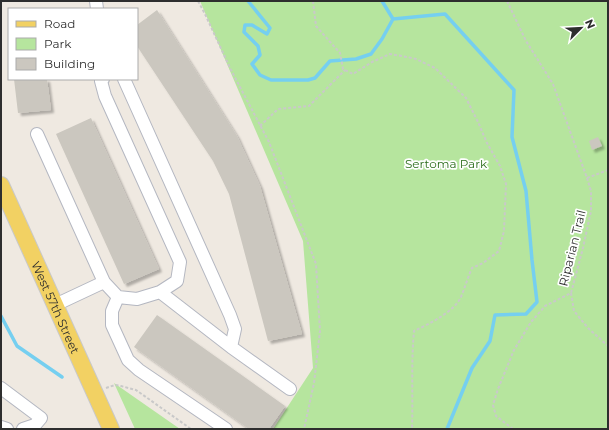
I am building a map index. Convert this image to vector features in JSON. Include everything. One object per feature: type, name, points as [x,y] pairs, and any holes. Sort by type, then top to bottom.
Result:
[{"type":"main road","name":"West 57th Street","points":[[1,185],[95,394],[108,428]]},
{"type":"lane","points":[[37,134],[104,282],[118,297],[137,299],[160,292],[177,280],[180,262],[105,96],[102,80]]},
{"type":"lane","points":[[124,80],[230,315],[235,329],[231,347]]},
{"type":"lane","points":[[55,305],[104,282]]},
{"type":"lane","points":[[160,292],[231,347],[290,389]]},
{"type":"lane","points":[[118,297],[112,311],[112,325],[128,360],[138,370],[226,429]]},
{"type":"lane","points":[[1,388],[41,418],[35,425],[23,429]]},
{"type":"lane","points":[[1,427],[7,429]]},
{"type":"path","points":[[198,1],[268,142],[316,264],[320,331],[314,383],[304,429]]},
{"type":"path","points":[[313,1],[316,26],[340,53],[344,70]]},
{"type":"path","name":"Riparian Trail","points":[[508,1],[526,41],[553,84],[591,191],[591,211],[571,293],[545,306],[531,322],[514,350],[492,405],[496,416],[513,429]]},
{"type":"path","points":[[344,70],[353,74],[372,62],[390,54],[416,59],[435,68],[466,98],[487,143],[500,166],[506,184],[504,231],[499,251],[483,263],[472,268],[461,298],[450,310],[428,325],[414,331],[412,429]]},
{"type":"path","points":[[260,126],[278,109],[309,106],[344,70]]},
{"type":"path","points":[[587,178],[608,170]]},
{"type":"path","points":[[571,293],[574,311],[588,328],[608,346]]},
{"type":"path","points":[[95,394],[115,385],[128,387],[136,390],[191,429]]},
{"type":"green space","name":"Sertoma Park","points":[[200,1],[608,1],[608,429],[273,429],[313,368],[303,241]]},
{"type":"green space","points":[[114,383],[180,429],[135,429]]},
{"type":"building","points":[[157,10],[237,136],[260,186],[302,334],[268,341],[229,194],[213,161],[138,48],[138,24]]},
{"type":"building","points":[[14,80],[47,80],[51,110],[18,113]]},
{"type":"building","points":[[91,118],[159,269],[124,284],[56,134]]},
{"type":"building","points":[[598,137],[602,146],[592,150],[589,141]]},
{"type":"building","points":[[157,315],[285,406],[269,429],[249,429],[134,347]]},
{"type":"waterway","points":[[248,1],[270,28],[267,34],[252,25],[245,25],[244,32],[258,46],[260,55],[252,64],[260,75],[271,80],[308,80],[315,78],[330,61],[356,59],[371,54],[382,39],[393,19]]},
{"type":"waterway","points":[[382,1],[393,19],[445,14],[514,90],[512,137],[526,191],[537,302],[526,314],[495,315],[490,341],[472,368],[447,429]]},
{"type":"waterway","points":[[1,316],[17,346],[62,377]]}]
